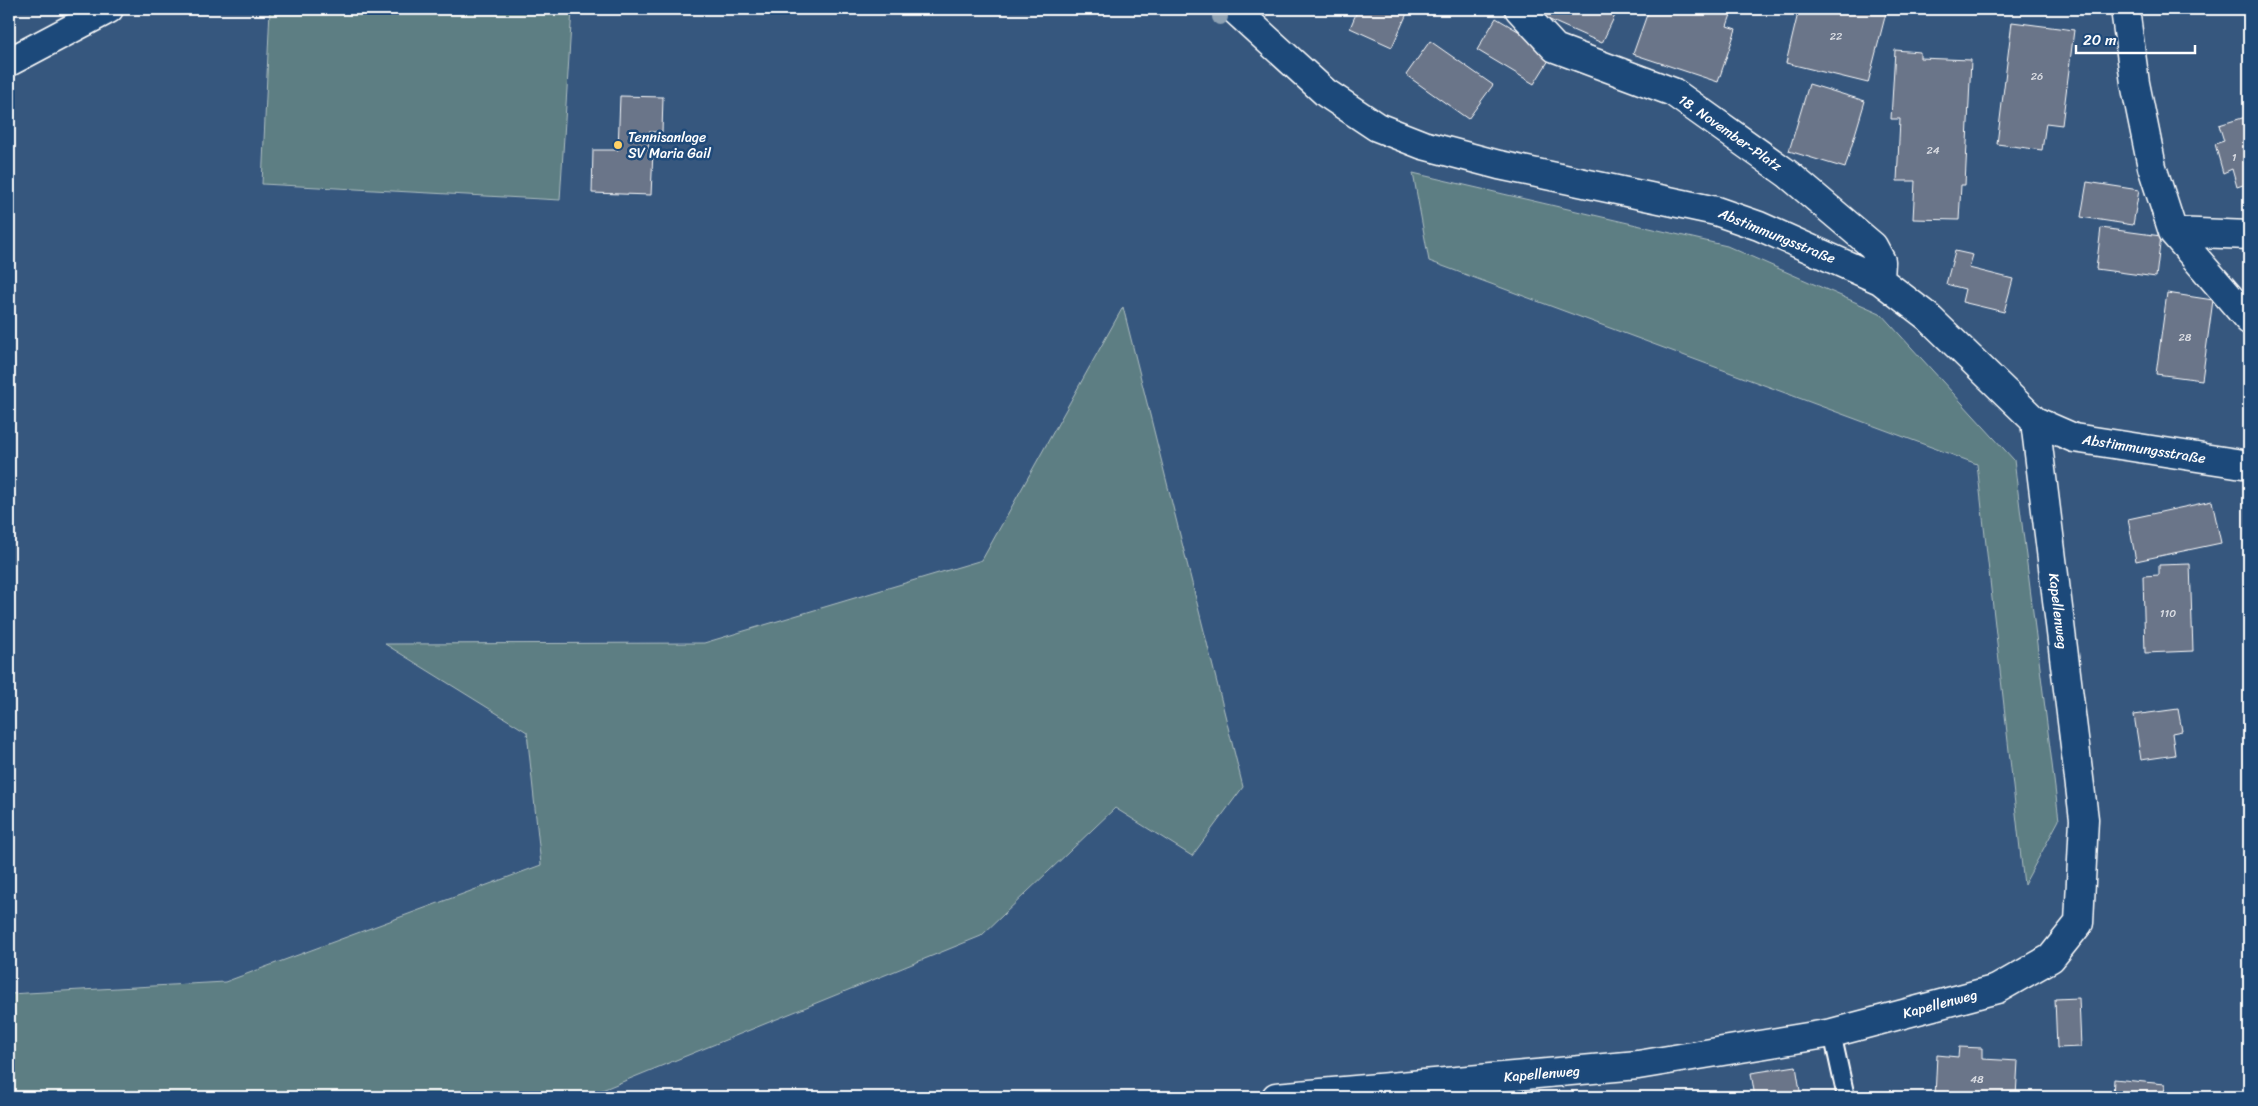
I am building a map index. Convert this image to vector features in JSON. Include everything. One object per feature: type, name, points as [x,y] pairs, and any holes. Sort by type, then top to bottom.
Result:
[{"type":"street","points":[[9,62],[108,9]]},
{"type":"street","name":"Abstimmungsstraße","points":[[1234,9],[1326,93],[1377,127],[1423,145],[1499,165],[1716,211],[1759,226],[1880,280],[1928,317],[2035,421],[2074,438],[2249,465]]},
{"type":"street","name":"18. November-Platz","points":[[1519,9],[1555,48],[1673,92],[1788,174],[1873,246],[1880,261],[1880,280]]},
{"type":"street","points":[[2125,9],[2135,83],[2152,167],[2173,232],[2249,320]]},
{"type":"street","points":[[2173,232],[2249,235]]},
{"type":"street","name":"Kapellenweg","points":[[1276,1097],[1638,1065],[1832,1033],[1997,989],[2050,958],[2079,923],[2084,819],[2035,421]]},
{"type":"lane","points":[[1832,1033],[1846,1097]]},
{"type":"green space","points":[[270,9],[572,9],[560,200],[262,184]]},
{"type":"green space","points":[[1413,173],[1727,246],[1880,313],[2014,460],[2059,820],[2024,885],[1977,464],[1429,261]]},
{"type":"green space","points":[[1123,307],[1243,787],[1192,856],[1115,808],[981,936],[585,1097],[9,1097],[9,994],[225,982],[541,865],[527,732],[385,644],[704,643],[982,560]]},
{"type":"building","points":[[1358,9],[1409,9],[1392,47],[1350,28]]},
{"type":"building","points":[[1547,9],[1618,9],[1602,43],[1543,17]]},
{"type":"building","points":[[1649,9],[1733,9],[1727,26],[1736,29],[1718,82],[1633,54]]},
{"type":"building","points":[[1799,9],[1887,9],[1868,83],[1786,63]]},
{"type":"building","points":[[1496,18],[1554,52],[1534,84],[1477,50]]},
{"type":"building","points":[[2012,22],[2074,30],[2062,125],[2046,123],[2042,150],[1997,144]]},
{"type":"building","points":[[1430,41],[1493,85],[1468,119],[1406,75]]},
{"type":"building","points":[[1895,50],[1920,52],[1920,58],[1971,60],[1965,185],[1961,185],[1959,220],[1913,219],[1915,181],[1897,181],[1900,119],[1891,119]]},
{"type":"building","points":[[1809,84],[1865,101],[1845,168],[1789,151]]},
{"type":"building","points":[[620,96],[663,97],[662,132],[649,132],[648,151],[653,151],[651,195],[592,193],[593,150],[618,150]]},
{"type":"building","points":[[2249,116],[2249,183],[2237,187],[2232,169],[2223,173],[2215,144],[2224,141],[2219,125]]},
{"type":"building","points":[[2087,182],[2139,190],[2133,225],[2081,217]]},
{"type":"building","points":[[2101,228],[2161,236],[2156,277],[2096,269]]},
{"type":"building","points":[[1955,251],[1973,255],[1969,268],[2013,279],[2004,312],[1962,302],[1965,289],[1946,284]]},
{"type":"building","points":[[2167,293],[2213,300],[2202,380],[2156,374]]},
{"type":"building","points":[[2212,501],[2221,543],[2136,561],[2128,519]]},
{"type":"building","points":[[2190,564],[2193,651],[2145,653],[2143,576],[2159,575],[2159,565]]},
{"type":"building","points":[[2178,709],[2182,731],[2172,733],[2175,755],[2141,760],[2134,715]]},
{"type":"building","points":[[2079,998],[2081,1047],[2057,1048],[2055,999]]},
{"type":"building","points":[[1959,1047],[1982,1048],[1982,1059],[2018,1061],[2016,1097],[1935,1097],[1937,1055],[1958,1057]]},
{"type":"building","points":[[1796,1066],[1801,1097],[1755,1097],[1751,1073]]},
{"type":"building","points":[[2114,1079],[2165,1084],[2164,1097],[2113,1097]]},
{"type":"place","name":"Tennisanlage SV Maria Gail","points":[[618,145]]}]
